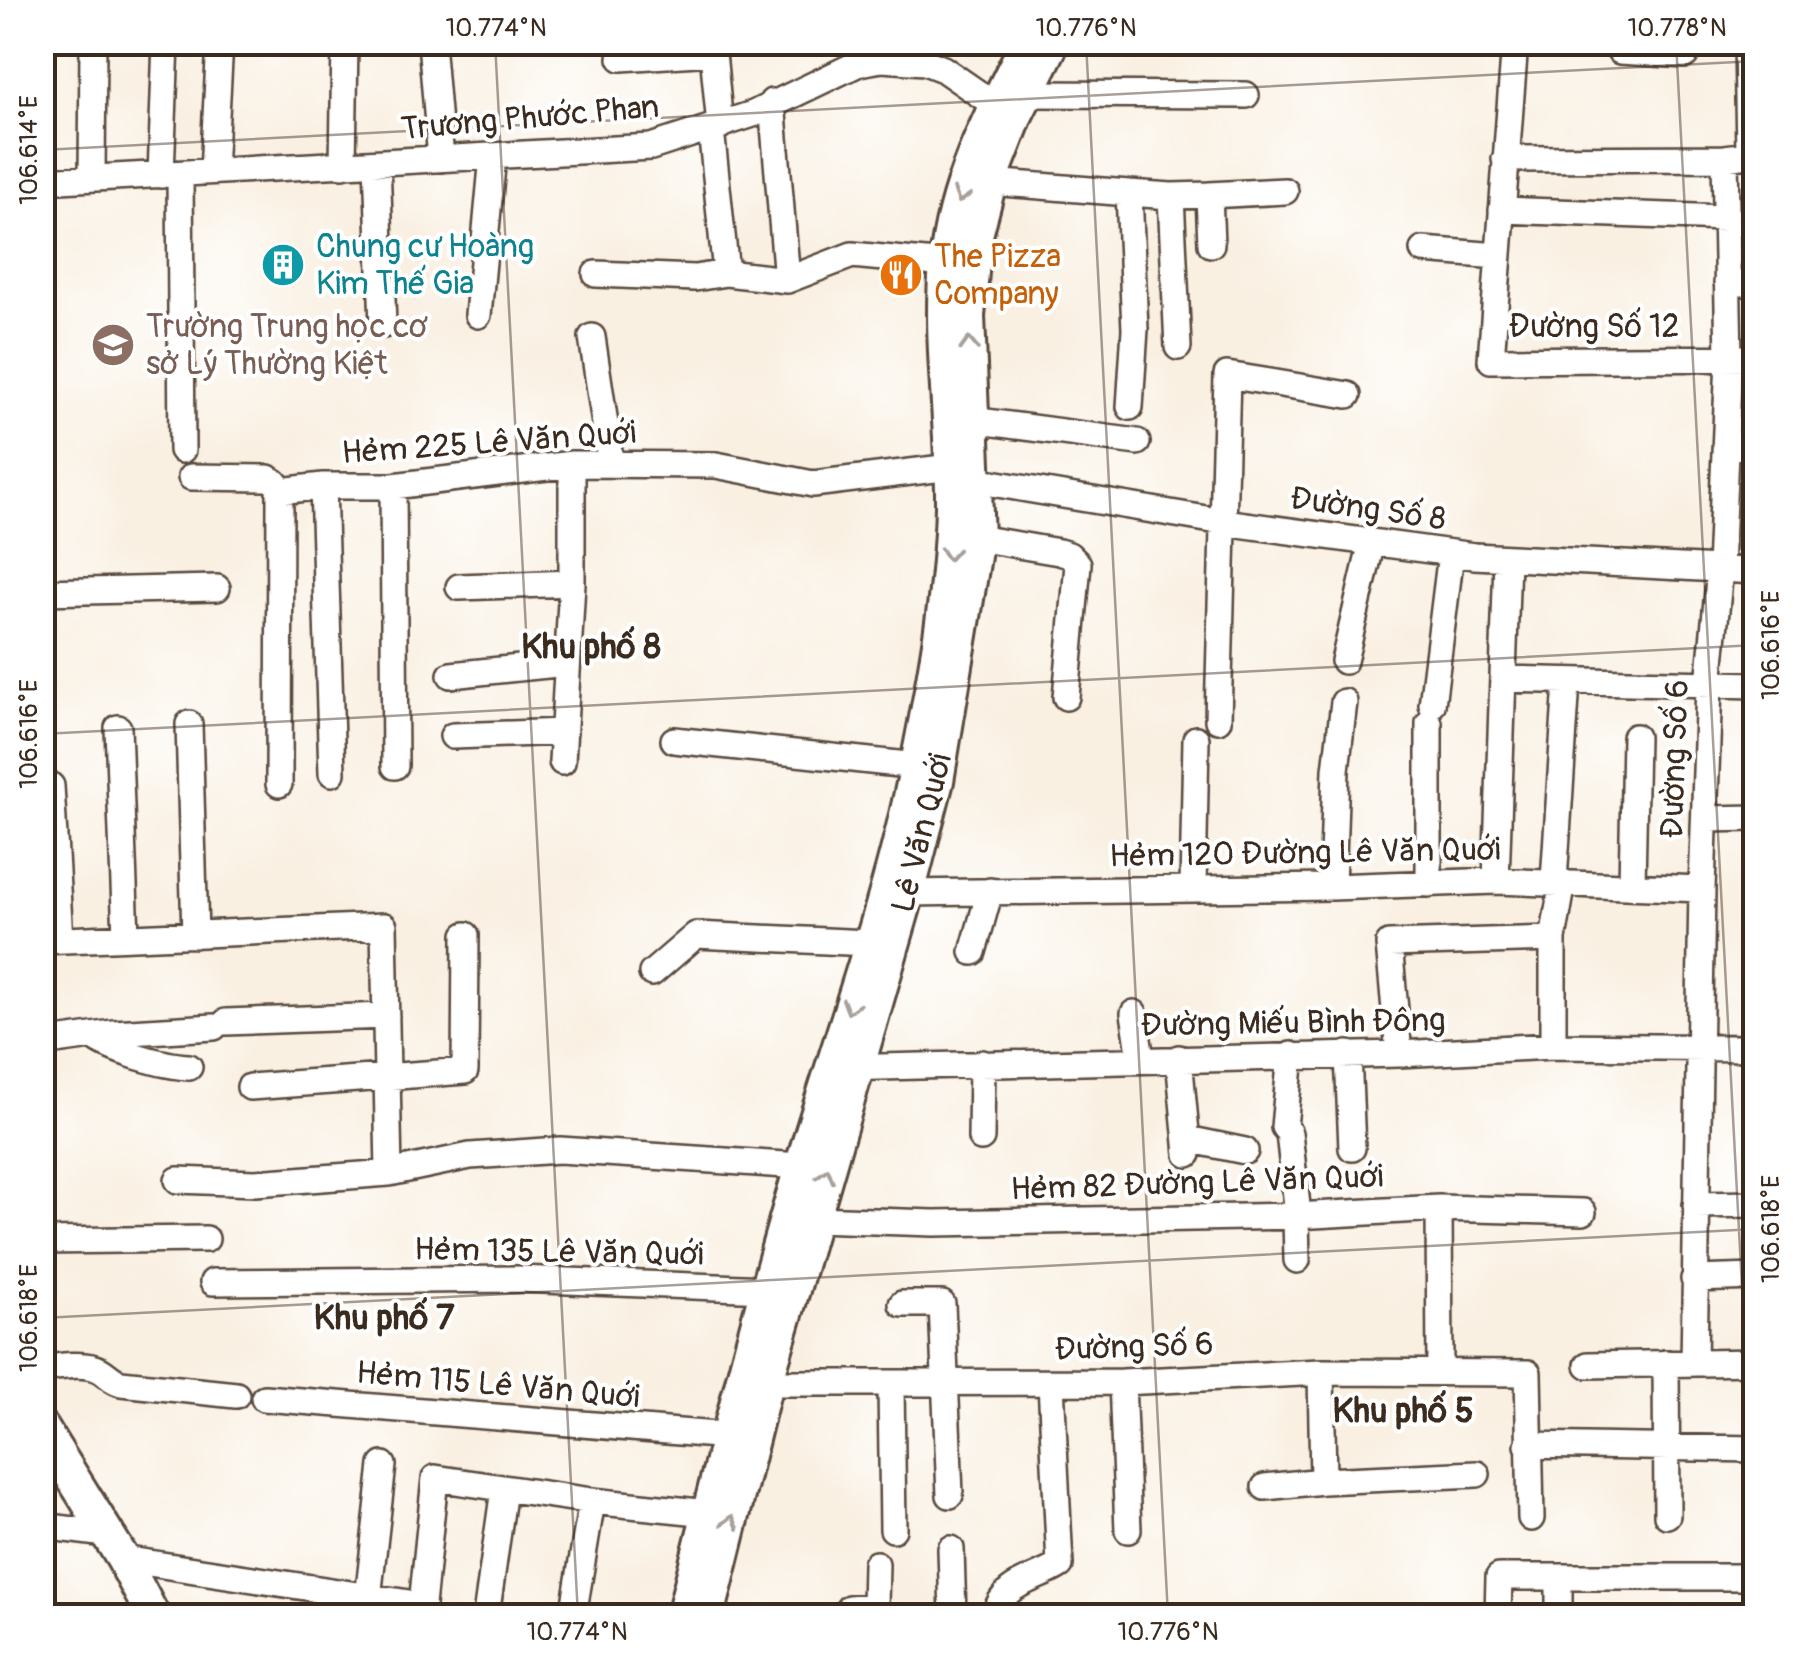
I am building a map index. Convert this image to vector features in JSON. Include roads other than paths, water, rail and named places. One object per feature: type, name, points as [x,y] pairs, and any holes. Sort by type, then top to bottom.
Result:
[{"type":"main road","name":"Lê Văn Quới","points":[[708,1616],[754,1383],[768,1288],[801,1166],[844,1068],[908,893],[937,780],[977,538],[963,474],[945,350],[946,264],[955,213],[994,105],[1028,42]]},
{"type":"main road","name":"Lê Văn Quới","points":[[683,1616],[728,1436],[754,1383],[813,1219],[869,943],[917,766],[946,597],[972,420],[969,290],[975,239],[990,182],[1026,94],[1054,42]]},
{"type":"main road","points":[[42,1428],[153,1616]]},
{"type":"street","points":[[92,178],[94,42]]},
{"type":"street","points":[[166,42],[182,450]]},
{"type":"street","points":[[213,171],[220,42]]},
{"type":"street","points":[[343,165],[346,42]]},
{"type":"street","points":[[431,42],[441,158]]},
{"type":"street","name":"Đường Số 12","points":[[1515,42],[1491,360],[1729,358]]},
{"type":"street","name":"Đường Số 6","points":[[1694,1363],[1702,889],[1710,684],[1727,445],[1725,218],[1743,155],[1747,42]]},
{"type":"street","points":[[621,58],[712,47],[726,273]]},
{"type":"street","points":[[1619,54],[1685,54]]},
{"type":"street","name":"Trương Phước Phan","points":[[42,181],[651,147],[715,127],[859,63],[904,58],[943,69],[994,105]]},
{"type":"street","points":[[1026,94],[1246,95]]},
{"type":"street","points":[[772,102],[787,280]]},
{"type":"street","points":[[1505,160],[1743,155]]},
{"type":"street","points":[[478,316],[492,156]]},
{"type":"street","points":[[376,162],[383,325]]},
{"type":"street","points":[[990,182],[1171,196],[1285,191]]},
{"type":"street","points":[[1129,194],[1135,329],[1130,407]]},
{"type":"street","points":[[1209,194],[1211,244]]},
{"type":"street","points":[[1171,196],[1178,347]]},
{"type":"street","points":[[1502,210],[1725,218]]},
{"type":"street","points":[[1423,250],[1498,256]]},
{"type":"street","points":[[596,274],[695,278],[726,273],[787,280],[852,255],[946,264]]},
{"type":"street","points":[[1727,283],[1756,283]]},
{"type":"street","points":[[592,337],[612,464]]},
{"type":"street","points":[[1729,358],[1756,358]]},
{"type":"street","points":[[1218,720],[1227,375],[1348,395]]},
{"type":"street","points":[[972,420],[1137,442]]},
{"type":"street","points":[[1727,445],[1756,447]]},
{"type":"street","points":[[562,762],[572,583],[572,464]]},
{"type":"street","name":"Hẻm 225 Lê Văn Quới","points":[[191,477],[268,478],[277,487],[393,486],[572,464],[716,465],[813,484],[963,474]]},
{"type":"street","name":"Đường Số 8","points":[[963,474],[1224,522],[1451,553],[1756,571]]},
{"type":"street","points":[[322,486],[332,773]]},
{"type":"street","points":[[393,486],[396,766]]},
{"type":"street","points":[[277,487],[278,784]]},
{"type":"street","points":[[977,538],[1059,552],[1078,564],[1066,697]]},
{"type":"street","points":[[1344,660],[1372,542]]},
{"type":"street","points":[[1429,884],[1431,714],[1451,553]]},
{"type":"street","points":[[1496,881],[1507,559]]},
{"type":"street","points":[[459,588],[572,583]]},
{"type":"street","points":[[42,592],[216,588]]},
{"type":"street","points":[[451,675],[567,663]]},
{"type":"street","points":[[1504,679],[1756,684]]},
{"type":"street","points":[[1553,1046],[1553,939],[1567,682]]},
{"type":"street","points":[[1332,887],[1336,770],[1344,702]]},
{"type":"street","points":[[188,724],[195,935]]},
{"type":"street","points":[[118,728],[126,936]]},
{"type":"street","points":[[454,736],[564,732]]},
{"type":"street","points":[[1632,885],[1634,737]]},
{"type":"street","points":[[1193,889],[1196,739]]},
{"type":"street","points":[[674,740],[917,766]]},
{"type":"street","points":[[42,778],[51,786],[51,941],[384,926],[389,1172]]},
{"type":"street","points":[[1706,819],[1756,818]]},
{"type":"street","name":"Hẻm 120 Đường Lê Văn Quới","points":[[908,893],[1496,881],[1702,889]]},
{"type":"street","points":[[973,952],[990,890]]},
{"type":"street","points":[[250,1087],[464,1071],[466,935]]},
{"type":"street","points":[[652,973],[696,935],[869,943]]},
{"type":"street","points":[[1399,1054],[1389,944],[1553,939]]},
{"type":"street","points":[[1134,1013],[1141,1059]]},
{"type":"street","points":[[42,1043],[220,1024],[386,1016]]},
{"type":"street","points":[[93,1036],[105,1045],[156,1062],[189,1067]]},
{"type":"street","name":"Đường Miếu Bình Đông","points":[[844,1068],[1399,1054],[1553,1046],[1756,1048]]},
{"type":"street","points":[[1348,1054],[1352,1148]]},
{"type":"street","points":[[1291,1055],[1284,1126],[1289,1133],[1297,1260]]},
{"type":"street","points":[[1178,1058],[1188,1146],[1244,1151]]},
{"type":"street","points":[[981,1138],[982,1063]]},
{"type":"street","points":[[178,1180],[254,1184],[389,1172],[470,1156],[560,1150],[801,1166]]},
{"type":"street","points":[[1696,1204],[1756,1204]]},
{"type":"street","points":[[1439,1208],[1440,1372]]},
{"type":"street","name":"Hẻm 82 Đường Lê Văn Quới","points":[[813,1219],[934,1222],[1297,1216],[1439,1208],[1583,1212]]},
{"type":"street","points":[[42,1241],[206,1240]]},
{"type":"street","points":[[1694,1279],[1756,1278]]},
{"type":"street","name":"Hẻm 135 Lê Văn Quới","points":[[213,1282],[518,1279],[768,1288]]},
{"type":"street","points":[[902,1304],[942,1304],[950,1495]]},
{"type":"street","points":[[1588,1365],[1756,1362]]},
{"type":"street","points":[[1666,1363],[1667,1515]]},
{"type":"street","points":[[42,1370],[81,1366],[99,1369],[121,1382],[236,1395]]},
{"type":"street","points":[[1320,1372],[1323,1481]]},
{"type":"street","name":"Đường Số 6","points":[[754,1383],[1052,1383],[1320,1372],[1528,1373],[1528,1445]]},
{"type":"street","points":[[1122,1382],[1128,1530]]},
{"type":"street","points":[[996,1616],[1001,1599],[1016,1585],[1060,1565],[1052,1383]]},
{"type":"street","points":[[891,1385],[893,1529]]},
{"type":"street","name":"Hẻm 115 Lê Văn Quới","points":[[264,1398],[728,1436]]},
{"type":"street","points":[[1532,1518],[1528,1445],[1756,1449]]},
{"type":"street","points":[[367,1607],[383,1465]]},
{"type":"street","points":[[1265,1487],[1478,1474]]},
{"type":"street","points":[[42,1526],[114,1546],[324,1590],[367,1607],[422,1605],[436,1478],[709,1513]]},
{"type":"street","points":[[486,1616],[504,1489]]},
{"type":"street","points":[[573,1616],[592,1501]]},
{"type":"street","points":[[951,1549],[953,1616]]},
{"type":"street","points":[[849,1616],[849,1608],[875,1606],[876,1564]]},
{"type":"street","points":[[1498,1616],[1499,1577],[1756,1577]]},
{"type":"street","points":[[1559,1578],[1559,1616]]},
{"type":"street","points":[[323,1616],[324,1590]]},
{"type":"place","name":"Chung cư Hoàng Kim Thế Gia","points":[[283,265]]},
{"type":"place","name":"The Pizza Company","points":[[901,275]]},
{"type":"place","name":"Trường Trung học cơ sở Lý Thường Kiệt","points":[[113,345]]},
{"type":"district","name":"Khu phố 8","points":[[591,647]]},
{"type":"district","name":"Khu phố 7","points":[[384,1318]]},
{"type":"district","name":"Khu phố 5","points":[[1403,1411]]}]
